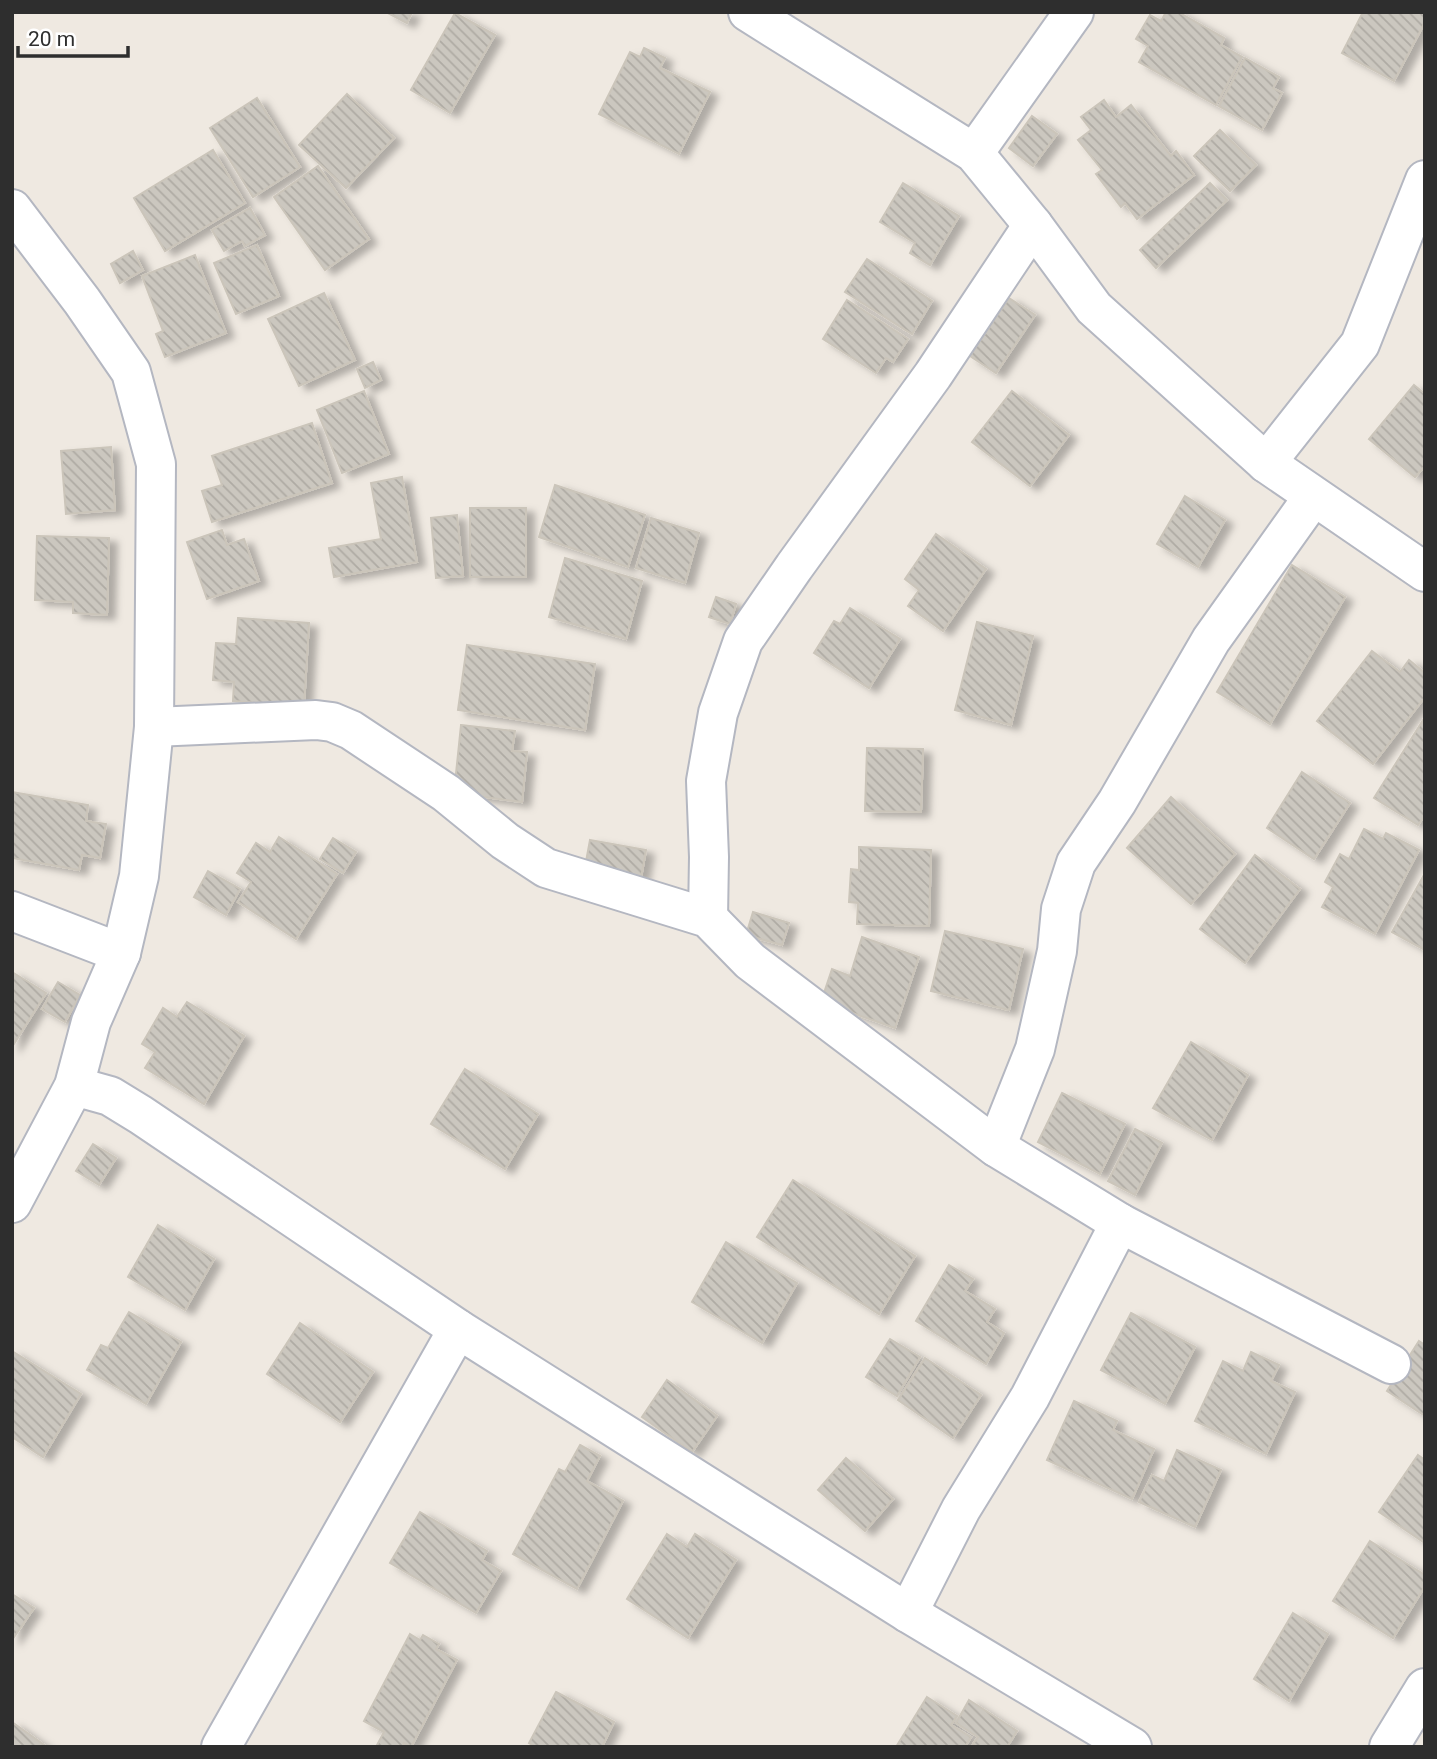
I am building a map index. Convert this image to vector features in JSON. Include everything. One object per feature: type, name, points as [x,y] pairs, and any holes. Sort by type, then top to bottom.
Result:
[{"type":"street","points":[[748,12],[974,153],[1033,225],[1094,308],[1266,463],[1425,572]]},
{"type":"street","points":[[974,153],[1074,12]]},
{"type":"street","points":[[1266,463],[1360,344],[1425,180]]},
{"type":"street","points":[[12,209],[82,301],[131,372],[156,464],[154,727],[139,876],[121,953],[91,1022],[74,1086],[12,1203]]},
{"type":"street","points":[[708,918],[706,781],[718,713],[743,641],[933,375],[1033,225]]},
{"type":"street","points":[[996,1147],[1035,1049],[1057,951],[1061,909],[1076,863],[1117,802],[1212,640],[1313,497]]},
{"type":"street","points":[[154,727],[317,720],[332,722],[351,730],[446,793],[505,841],[546,868],[708,918],[750,961],[996,1147],[1120,1223],[1391,1364]]},
{"type":"street","points":[[12,911],[121,953]]},
{"type":"street","points":[[74,1086],[110,1096],[141,1115],[458,1329],[908,1613],[1132,1747]]},
{"type":"street","points":[[908,1613],[961,1509],[1030,1397],[1120,1223]]},
{"type":"street","points":[[233,1742],[458,1329]]},
{"type":"street","points":[[1389,1747],[1425,1688]]},
{"type":"building","points":[[386,12],[412,12],[407,23]]},
{"type":"building","points":[[1166,12],[1178,12],[1224,38],[1221,45],[1242,57],[1216,105],[1139,62],[1148,46],[1136,39],[1150,15],[1161,21]]},
{"type":"building","points":[[1363,12],[1425,12],[1425,22],[1394,81],[1342,53]]},
{"type":"building","points":[[455,13],[495,35],[450,113],[411,90]]},
{"type":"building","points":[[644,48],[665,58],[660,68],[710,92],[679,154],[599,114],[630,52],[640,57]]},
{"type":"building","points":[[1245,58],[1279,77],[1273,88],[1282,93],[1262,130],[1219,106]]},
{"type":"building","points":[[347,94],[394,138],[346,188],[299,145]]},
{"type":"building","points":[[257,98],[300,167],[253,197],[210,128]]},
{"type":"building","points":[[1104,100],[1116,117],[1131,105],[1171,156],[1176,151],[1194,175],[1137,219],[1125,203],[1121,207],[1096,174],[1102,170],[1078,140],[1091,130],[1081,117]]},
{"type":"building","points":[[1032,116],[1057,134],[1033,166],[1009,148]]},
{"type":"building","points":[[1220,130],[1256,165],[1230,191],[1194,156]]},
{"type":"building","points":[[213,150],[245,203],[165,251],[134,198]]},
{"type":"building","points":[[318,166],[369,239],[325,270],[274,197]]},
{"type":"building","points":[[903,183],[959,216],[930,265],[910,253],[915,243],[880,222]]},
{"type":"building","points":[[1210,183],[1227,200],[1156,268],[1140,250]]},
{"type":"building","points":[[250,208],[265,235],[245,246],[242,241],[224,251],[212,230]]},
{"type":"building","points":[[257,245],[279,296],[236,314],[214,263]]},
{"type":"building","points":[[133,251],[143,270],[120,283],[111,264]]},
{"type":"building","points":[[195,255],[226,333],[165,357],[156,334],[163,331],[142,276]]},
{"type":"building","points":[[867,259],[932,301],[912,334],[845,292]]},
{"type":"building","points":[[324,293],[355,360],[299,386],[268,319]]},
{"type":"building","points":[[1009,298],[1035,315],[996,373],[970,356]]},
{"type":"building","points":[[847,300],[908,339],[893,362],[886,358],[876,373],[823,339]]},
{"type":"building","points":[[373,362],[381,380],[365,388],[357,369]]},
{"type":"building","points":[[1414,385],[1425,394],[1425,466],[1415,477],[1369,439]]},
{"type":"building","points":[[364,391],[389,454],[342,473],[317,410]]},
{"type":"building","points":[[1012,391],[1069,435],[1030,486],[972,442]]},
{"type":"building","points":[[312,423],[332,483],[212,522],[202,491],[222,485],[212,456]]},
{"type":"building","points":[[111,447],[115,510],[66,514],[61,451]]},
{"type":"building","points":[[402,477],[417,562],[334,577],[329,548],[381,539],[371,483]]},
{"type":"building","points":[[555,485],[645,515],[628,567],[539,537]]},
{"type":"building","points":[[1185,496],[1225,520],[1198,567],[1157,544]]},
{"type":"building","points":[[470,508],[526,508],[526,577],[470,577]]},
{"type":"building","points":[[457,515],[463,576],[436,578],[431,518]]},
{"type":"building","points":[[651,518],[699,533],[685,583],[636,568]]},
{"type":"building","points":[[222,530],[227,545],[244,539],[259,581],[207,599],[187,542]]},
{"type":"building","points":[[936,534],[986,569],[943,631],[908,606],[919,590],[905,579]]},
{"type":"building","points":[[37,536],[109,538],[107,615],[73,613],[73,602],[35,600]]},
{"type":"building","points":[[565,558],[642,581],[626,639],[549,617]]},
{"type":"building","points":[[1292,565],[1345,597],[1270,724],[1217,692]]},
{"type":"building","points":[[716,597],[736,604],[730,624],[709,617]]},
{"type":"building","points":[[850,608],[900,639],[869,688],[814,653],[834,621],[840,624]]},
{"type":"building","points":[[238,618],[309,623],[304,706],[233,701],[234,682],[213,680],[216,643],[236,644]]},
{"type":"building","points":[[977,622],[1033,636],[1011,725],[955,710]]},
{"type":"building","points":[[467,645],[595,664],[585,730],[458,710]]},
{"type":"building","points":[[1372,651],[1400,672],[1409,660],[1425,673],[1425,697],[1373,764],[1317,721]]},
{"type":"building","points":[[1425,717],[1425,815],[1418,825],[1374,798]]},
{"type":"building","points":[[461,725],[515,731],[512,751],[527,752],[522,802],[454,793]]},
{"type":"building","points":[[867,748],[923,749],[921,812],[865,811]]},
{"type":"building","points":[[1302,772],[1350,803],[1314,859],[1267,828]]},
{"type":"building","points":[[12,792],[88,805],[86,821],[106,824],[100,858],[82,855],[79,870],[12,858]]},
{"type":"building","points":[[1171,797],[1235,854],[1191,904],[1127,848]]},
{"type":"building","points":[[1364,829],[1383,839],[1386,833],[1419,850],[1375,934],[1322,907],[1333,887],[1325,882],[1340,854],[1349,859]]},
{"type":"building","points":[[279,837],[337,874],[296,939],[238,902],[251,882],[237,873],[256,843],[270,852]]},
{"type":"building","points":[[333,838],[356,852],[343,873],[320,859]]},
{"type":"building","points":[[590,840],[646,850],[641,878],[585,867]]},
{"type":"building","points":[[859,847],[931,850],[929,926],[857,924],[858,903],[849,902],[851,869],[859,870]]},
{"type":"building","points":[[1255,855],[1300,889],[1245,963],[1200,929]]},
{"type":"building","points":[[208,871],[240,889],[226,915],[194,897]]},
{"type":"building","points":[[1425,873],[1425,950],[1392,932]]},
{"type":"building","points":[[753,912],[789,923],[782,945],[746,935]]},
{"type":"building","points":[[945,931],[1023,949],[1009,1010],[931,991]]},
{"type":"building","points":[[862,937],[919,957],[895,1028],[821,1002],[832,969],[850,976]]},
{"type":"building","points":[[12,972],[46,993],[12,1047]]},
{"type":"building","points":[[58,982],[80,995],[65,1022],[42,1009]]},
{"type":"building","points":[[187,1002],[244,1036],[204,1104],[145,1068],[155,1052],[142,1044],[163,1008],[177,1017]]},
{"type":"building","points":[[1191,1042],[1248,1075],[1212,1140],[1153,1108]]},
{"type":"building","points":[[465,1069],[538,1114],[505,1169],[431,1124]]},
{"type":"building","points":[[1062,1093],[1125,1124],[1100,1174],[1038,1142]]},
{"type":"building","points":[[1135,1129],[1162,1143],[1135,1195],[1108,1181]]},
{"type":"building","points":[[93,1144],[116,1158],[99,1185],[76,1171]]},
{"type":"building","points":[[793,1180],[915,1256],[879,1314],[757,1237]]},
{"type":"building","points":[[158,1225],[214,1259],[185,1310],[128,1277]]},
{"type":"building","points":[[726,1242],[797,1283],[762,1343],[692,1302]]},
{"type":"building","points":[[949,1265],[973,1279],[965,1291],[995,1309],[987,1322],[1004,1333],[986,1364],[916,1321]]},
{"type":"building","points":[[129,1312],[181,1342],[146,1404],[87,1370],[101,1345],[108,1348]]},
{"type":"building","points":[[1131,1313],[1195,1347],[1165,1404],[1101,1370]]},
{"type":"building","points":[[300,1323],[373,1372],[340,1422],[267,1374]]},
{"type":"building","points":[[890,1339],[920,1357],[897,1396],[866,1377]]},
{"type":"building","points":[[1419,1341],[1425,1345],[1425,1416],[1387,1391]]},
{"type":"building","points":[[12,1351],[81,1394],[43,1457],[12,1437]]},
{"type":"building","points":[[1251,1352],[1279,1365],[1271,1381],[1295,1392],[1266,1454],[1195,1421],[1223,1361],[1243,1371]]},
{"type":"building","points":[[925,1358],[981,1395],[953,1438],[898,1400]]},
{"type":"building","points":[[667,1380],[717,1416],[692,1452],[642,1417]]},
{"type":"building","points":[[1074,1401],[1117,1421],[1113,1430],[1154,1449],[1132,1499],[1047,1460]]},
{"type":"building","points":[[580,1445],[600,1456],[587,1481],[623,1501],[577,1589],[513,1554],[559,1469],[565,1472]]},
{"type":"building","points":[[1177,1450],[1221,1470],[1195,1527],[1139,1502],[1152,1475],[1164,1481]]},
{"type":"building","points":[[1418,1455],[1425,1460],[1425,1543],[1379,1512]]},
{"type":"building","points":[[846,1458],[893,1499],[865,1531],[818,1490]]},
{"type":"building","points":[[420,1512],[487,1551],[482,1560],[501,1571],[476,1613],[390,1563]]},
{"type":"building","points":[[667,1534],[687,1547],[695,1534],[736,1560],[688,1638],[627,1599]]},
{"type":"building","points":[[1370,1541],[1425,1575],[1425,1586],[1393,1638],[1333,1601]]},
{"type":"building","points":[[12,1594],[34,1608],[12,1640]]},
{"type":"building","points":[[1293,1613],[1328,1634],[1289,1701],[1254,1679]]},
{"type":"building","points":[[410,1634],[420,1640],[423,1635],[439,1644],[436,1649],[457,1660],[411,1747],[404,1743],[402,1747],[376,1747],[384,1732],[364,1721]]},
{"type":"building","points":[[556,1692],[614,1722],[602,1747],[536,1747],[529,1743]]},
{"type":"building","points":[[927,1697],[957,1716],[951,1725],[971,1737],[965,1747],[896,1747]]},
{"type":"building","points":[[969,1700],[1017,1731],[1007,1747],[977,1747],[973,1744],[978,1737],[956,1723]]},
{"type":"building","points":[[12,1722],[47,1747],[12,1747]]}]
